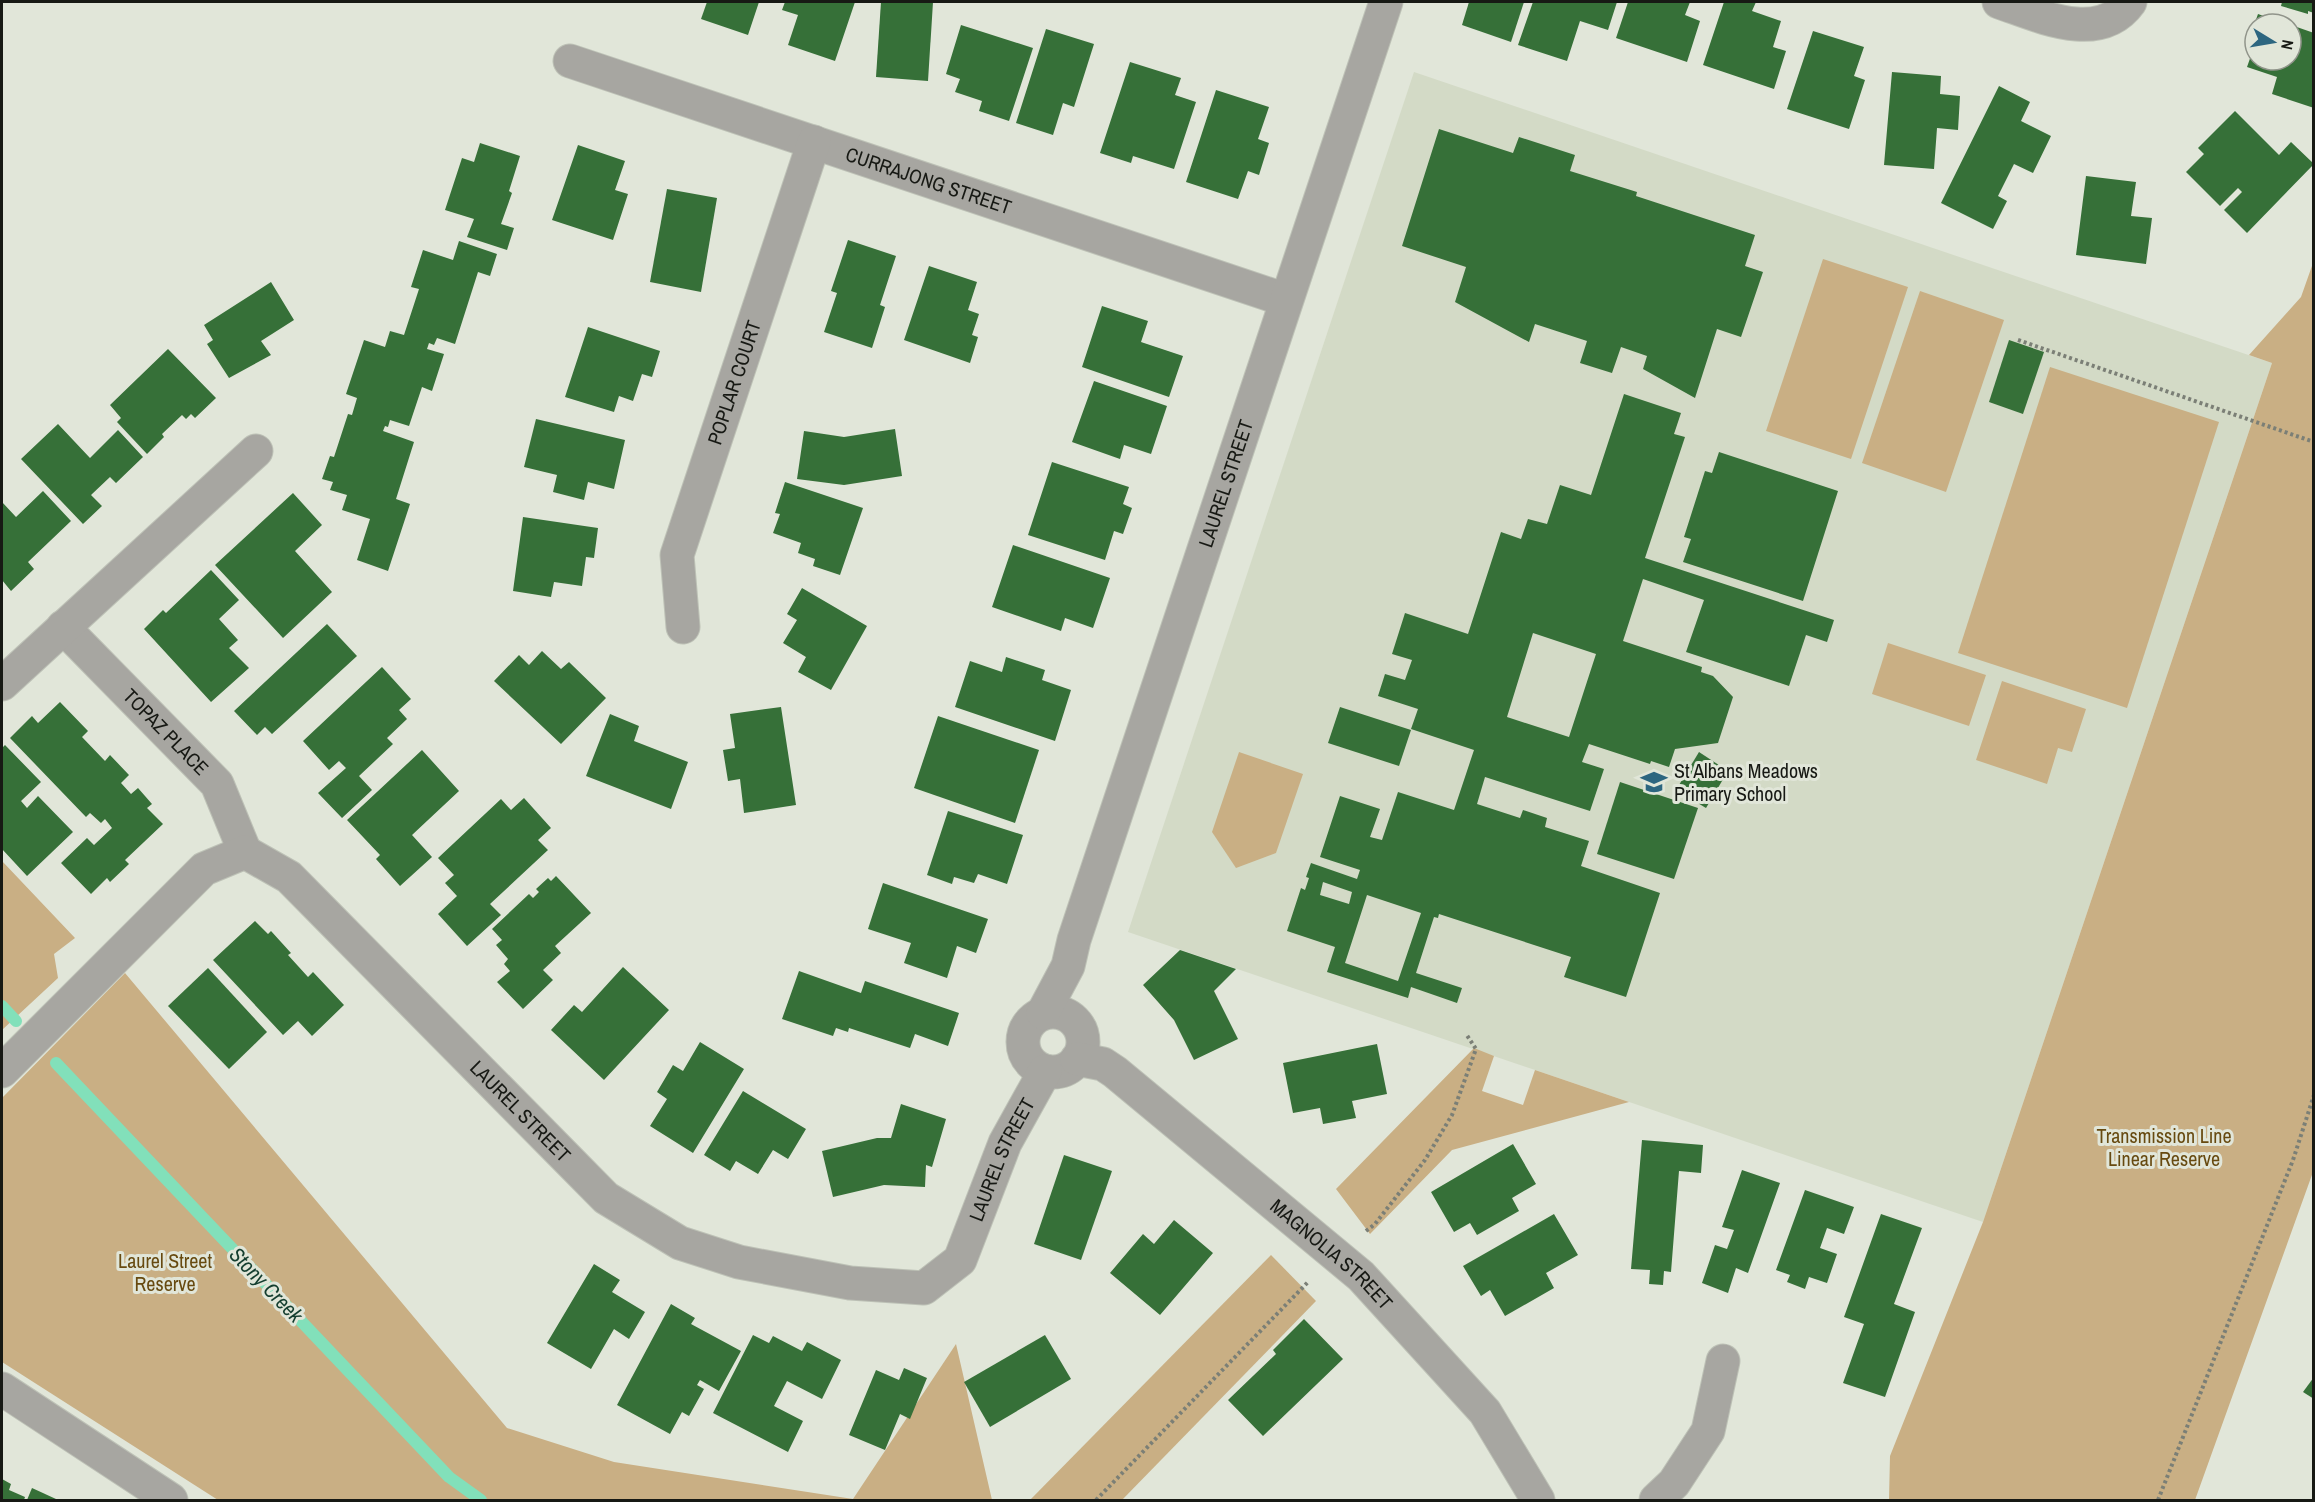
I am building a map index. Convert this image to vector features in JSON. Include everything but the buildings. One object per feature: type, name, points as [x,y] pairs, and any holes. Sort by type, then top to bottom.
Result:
[{"type":"street","name":"LAUREL STREET","points":[[1043,1013],[1068,966],[1074,939],[1386,2]]},
{"type":"street","points":[[1999,2],[2057,21],[2084,25],[2106,20],[2123,10],[2130,2]]},
{"type":"street","name":"CURRAJONG STREET","points":[[570,61],[1286,300]]},
{"type":"street","name":"POPLAR COURT","points":[[683,627],[677,555],[814,142]]},
{"type":"street","points":[[2,684],[256,451]]},
{"type":"street","name":"TOPAZ PLACE","points":[[63,627],[218,784],[245,852]]},
{"type":"street","name":"LAUREL STREET","points":[[245,852],[290,877],[606,1198],[680,1243],[739,1262],[850,1282],[924,1288],[960,1260],[1005,1143],[1045,1071]]},
{"type":"street","points":[[2,1071],[204,869],[245,852]]},
{"type":"street","name":"LAUREL STREET","points":[[1068,966],[1075,1021]]},
{"type":"street","points":[[1043,1013],[1060,1013],[1075,1021],[1082,1035],[1082,1044],[1077,1059],[1063,1070],[1045,1071],[1029,1060],[1023,1043],[1024,1033],[1028,1024],[1043,1013]]},
{"type":"street","name":"MAGNOLIA STREET","points":[[1077,1059],[1102,1064],[1115,1072],[1361,1276],[1485,1412],[1538,1500]]},
{"type":"street","points":[[1656,1500],[1674,1483],[1708,1431],[1723,1361]]},
{"type":"street","points":[[2,1389],[171,1500]]},
{"type":"path","points":[[2018,340],[2313,442]]},
{"type":"path","points":[[1096,1500],[1335,1255],[1375,1224],[1425,1160],[1452,1115],[1476,1048],[1466,1034]]},
{"type":"path","points":[[2158,1500],[2293,1160],[2313,1095]]},
{"type":"shaded area","name":"St Albans Meadows Primary School","points":[[1414,72],[2272,363],[1983,1222],[1128,932]]},
{"type":"green space","points":[[1823,259],[1908,287],[1851,459],[1766,431]]},
{"type":"green space","name":"Transmission Line Linear Reserve","points":[[2313,263],[2313,1172],[2195,1500],[1889,1500],[1890,1456],[1983,1222],[2272,363],[2249,355],[2301,297]]},
{"type":"green space","points":[[1920,291],[2004,320],[1946,492],[1862,463]]},
{"type":"green space","points":[[2050,367],[2219,422],[2127,708],[1958,653]]},
{"type":"green space","points":[[1888,643],[1986,675],[1969,726],[1872,694]]},
{"type":"green space","points":[[2002,681],[2086,709],[2072,752],[2058,748],[2047,784],[1976,760]]},
{"type":"green space","points":[[1239,752],[1303,774],[1276,853],[1236,868],[1212,832]]},
{"type":"green space","points":[[2,861],[75,938],[54,954],[58,978],[2,1030]]},
{"type":"green space","name":"Laurel Street Reserve","points":[[125,973],[507,1428],[614,1462],[853,1499],[956,1344],[992,1500],[218,1500],[2,1362],[2,1098]]},
{"type":"green space","points":[[1474,1048],[1494,1056],[1482,1091],[1523,1105],[1535,1070],[1629,1102],[1452,1150],[1370,1234],[1336,1189]]},
{"type":"green space","points":[[1271,1255],[1316,1301],[1122,1500],[1030,1500]]},
{"type":"waterway","name":"Stony Creek","points":[[2,1006],[16,1021]]},
{"type":"waterway","name":"Stony Creek","points":[[56,1063],[449,1477],[481,1500]]},
{"type":"place","name":"St Albans Meadows Primary School","points":[[1654,782]]}]
